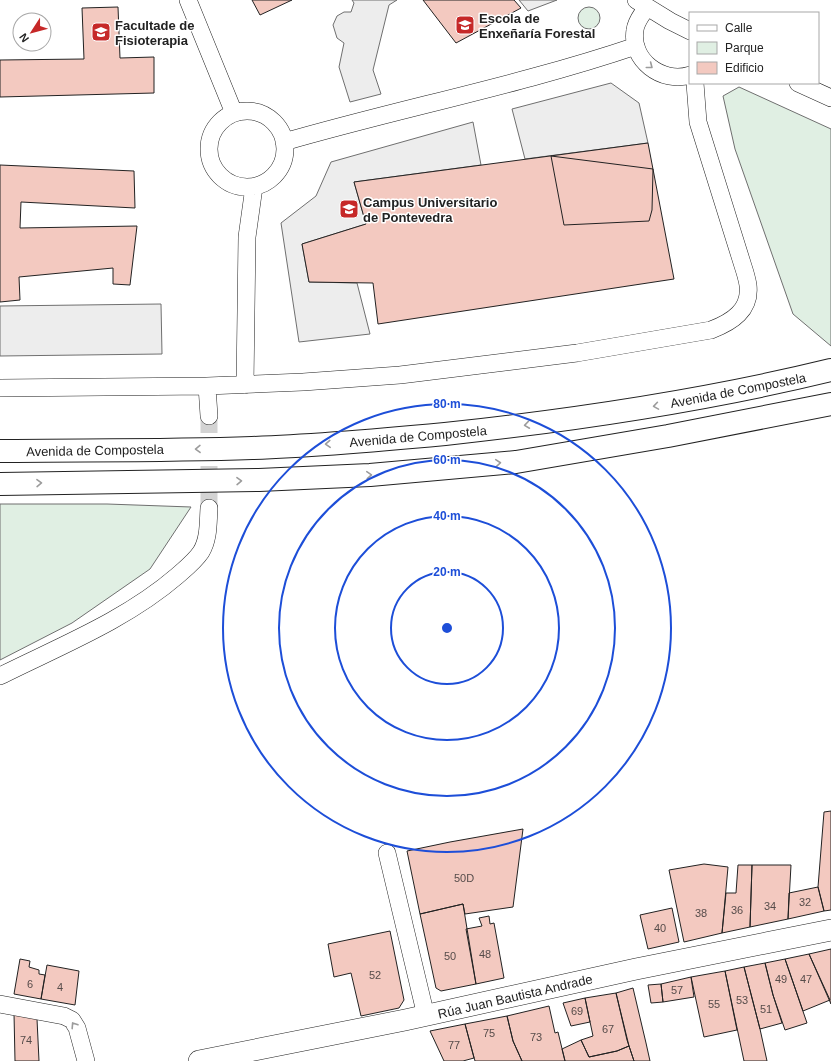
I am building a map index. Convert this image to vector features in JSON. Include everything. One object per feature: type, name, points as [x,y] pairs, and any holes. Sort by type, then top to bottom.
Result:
[{"type":"highway","name":"Avenida de Compostela","points":[[0,451],[254,448],[366,442],[511,427],[659,406],[801,378],[831,370]]},
{"type":"highway","points":[[0,484],[259,480],[370,475],[516,462],[668,436],[831,404]]},
{"type":"street","points":[[188,0],[234,113]]},
{"type":"street","points":[[689,30],[641,4],[635,32],[636,46],[647,65],[661,74],[673,77],[689,75]]},
{"type":"street","points":[[284,142],[331,128],[592,61],[636,46]]},
{"type":"street","points":[[0,388],[245,385],[400,375],[577,353],[711,330],[728,324],[740,314],[747,301],[748,286],[698,122],[695,84]]},
{"type":"street","points":[[800,84],[831,98]]},
{"type":"street","points":[[247,111],[260,113],[271,120],[280,130],[284,142],[284,154],[281,165],[275,175],[265,183],[254,187],[241,187],[229,183],[219,176],[212,165],[208,153],[209,140],[214,128],[222,119],[234,113],[247,111]]},
{"type":"street","points":[[245,385],[247,237],[254,187]]},
{"type":"street","points":[[206,386],[209,416]]},
{"type":"street","points":[[0,676],[111,621],[140,604],[165,586],[187,567],[200,552],[207,538],[209,508]]},
{"type":"street","points":[[387,853],[426,1016]]},
{"type":"street","name":"Rúa Juan Bautista Andrade","points":[[199,1061],[426,1016],[636,969],[831,930]]},
{"type":"street","points":[[0,1004],[64,1016],[72,1020],[77,1028],[86,1061]]},
{"type":"green space","points":[[589,7],[597,10],[600,18],[597,26],[589,29],[581,26],[578,18],[581,10]]},
{"type":"green space","points":[[739,87],[831,129],[831,346],[793,314],[735,149],[723,96]]},
{"type":"green space","points":[[0,504],[107,504],[191,507],[150,569],[72,623],[0,660]]},
{"type":"shaded area","points":[[352,0],[397,0],[389,5],[373,70],[381,94],[350,102],[339,67],[344,43],[337,38],[333,25],[337,16],[344,12],[351,12],[354,3]]},
{"type":"shaded area","points":[[519,0],[557,0],[528,11]]},
{"type":"shaded area","points":[[611,83],[639,103],[648,143],[525,159],[512,109]]},
{"type":"shaded area","points":[[473,122],[481,165],[354,182],[366,224],[302,244],[309,282],[357,283],[370,334],[299,342],[281,223],[316,196],[331,162]]},
{"type":"shaded area","points":[[161,304],[162,354],[0,356],[0,306]]},
{"type":"building","points":[[252,0],[292,0],[260,15]]},
{"type":"building","name":"Escola de Enxeñaría Forestal","points":[[423,0],[514,0],[521,8],[456,43]]},
{"type":"building","name":"Facultade de Fisioterapia","points":[[118,7],[120,58],[154,57],[154,93],[0,97],[0,60],[84,59],[82,8]]},
{"type":"building","points":[[648,143],[674,279],[378,324],[373,283],[309,282],[302,244],[366,224],[354,182]]},
{"type":"building","points":[[551,156],[653,169],[652,210],[649,221],[564,225]]},
{"type":"building","points":[[0,165],[134,171],[135,208],[21,202],[20,228],[137,226],[130,285],[113,284],[113,268],[19,277],[20,300],[0,302]]},
{"type":"building","points":[[831,811],[831,910],[824,911],[818,887],[824,812]]},
{"type":"building","points":[[523,829],[513,907],[465,914],[463,904],[420,914],[407,851]]},
{"type":"building","points":[[704,864],[728,867],[722,933],[684,942],[669,870]]},
{"type":"building","points":[[738,865],[752,865],[750,927],[722,933],[726,893],[736,893]]},
{"type":"building","points":[[752,865],[791,865],[788,919],[750,927]]},
{"type":"building","points":[[818,887],[824,911],[788,919],[789,893]]},
{"type":"building","points":[[463,904],[476,984],[441,991],[436,988],[420,914]]},
{"type":"building","points":[[672,908],[679,942],[648,949],[640,915]]},
{"type":"building","points":[[489,916],[490,924],[494,923],[504,978],[476,984],[466,929],[482,926],[479,918]]},
{"type":"building","points":[[390,931],[404,1000],[399,1008],[361,1016],[351,973],[334,977],[328,944]]},
{"type":"building","points":[[831,949],[831,1004],[809,954]]},
{"type":"building","points":[[809,954],[830,1000],[803,1011],[785,959]]},
{"type":"building","points":[[20,959],[30,961],[29,967],[39,970],[39,974],[45,975],[41,999],[14,994]]},
{"type":"building","points":[[785,959],[807,1023],[785,1030],[773,995],[765,963]]},
{"type":"building","points":[[765,963],[782,1023],[760,1029],[744,967]]},
{"type":"building","points":[[47,965],[79,971],[75,1005],[41,999]]},
{"type":"building","points":[[744,967],[767,1061],[744,1061],[725,971]]},
{"type":"building","points":[[725,971],[737,1030],[704,1037],[691,977]]},
{"type":"building","points":[[691,977],[694,997],[663,1002],[661,984]]},
{"type":"building","points":[[661,984],[663,1002],[651,1003],[648,985]]},
{"type":"building","points":[[633,988],[650,1061],[634,1061],[627,1040],[616,993]]},
{"type":"building","points":[[616,993],[629,1046],[617,1051],[589,1057],[581,1040],[593,1036],[585,998]]},
{"type":"building","points":[[585,998],[590,1022],[571,1026],[563,1003]]},
{"type":"building","points":[[549,1006],[555,1033],[558,1032],[565,1061],[522,1061],[513,1041],[507,1016]]},
{"type":"building","points":[[14,1013],[37,1019],[39,1061],[15,1061]]},
{"type":"building","points":[[507,1016],[513,1041],[522,1061],[475,1061],[465,1024]]},
{"type":"building","points":[[465,1024],[474,1058],[463,1061],[444,1061],[430,1031]]},
{"type":"building","points":[[581,1040],[589,1057],[617,1051],[629,1046],[634,1061],[565,1061],[562,1049]]},
{"type":"tunnel","points":[[209,416],[209,508]]},
{"type":"place","name":"Escola de Enxeñaría Forestal","points":[[465,25]]},
{"type":"place","name":"Facultade de Fisioterapia","points":[[101,32]]},
{"type":"place","name":"Campus Universitario de Pontevedra","points":[[349,209]]}]
